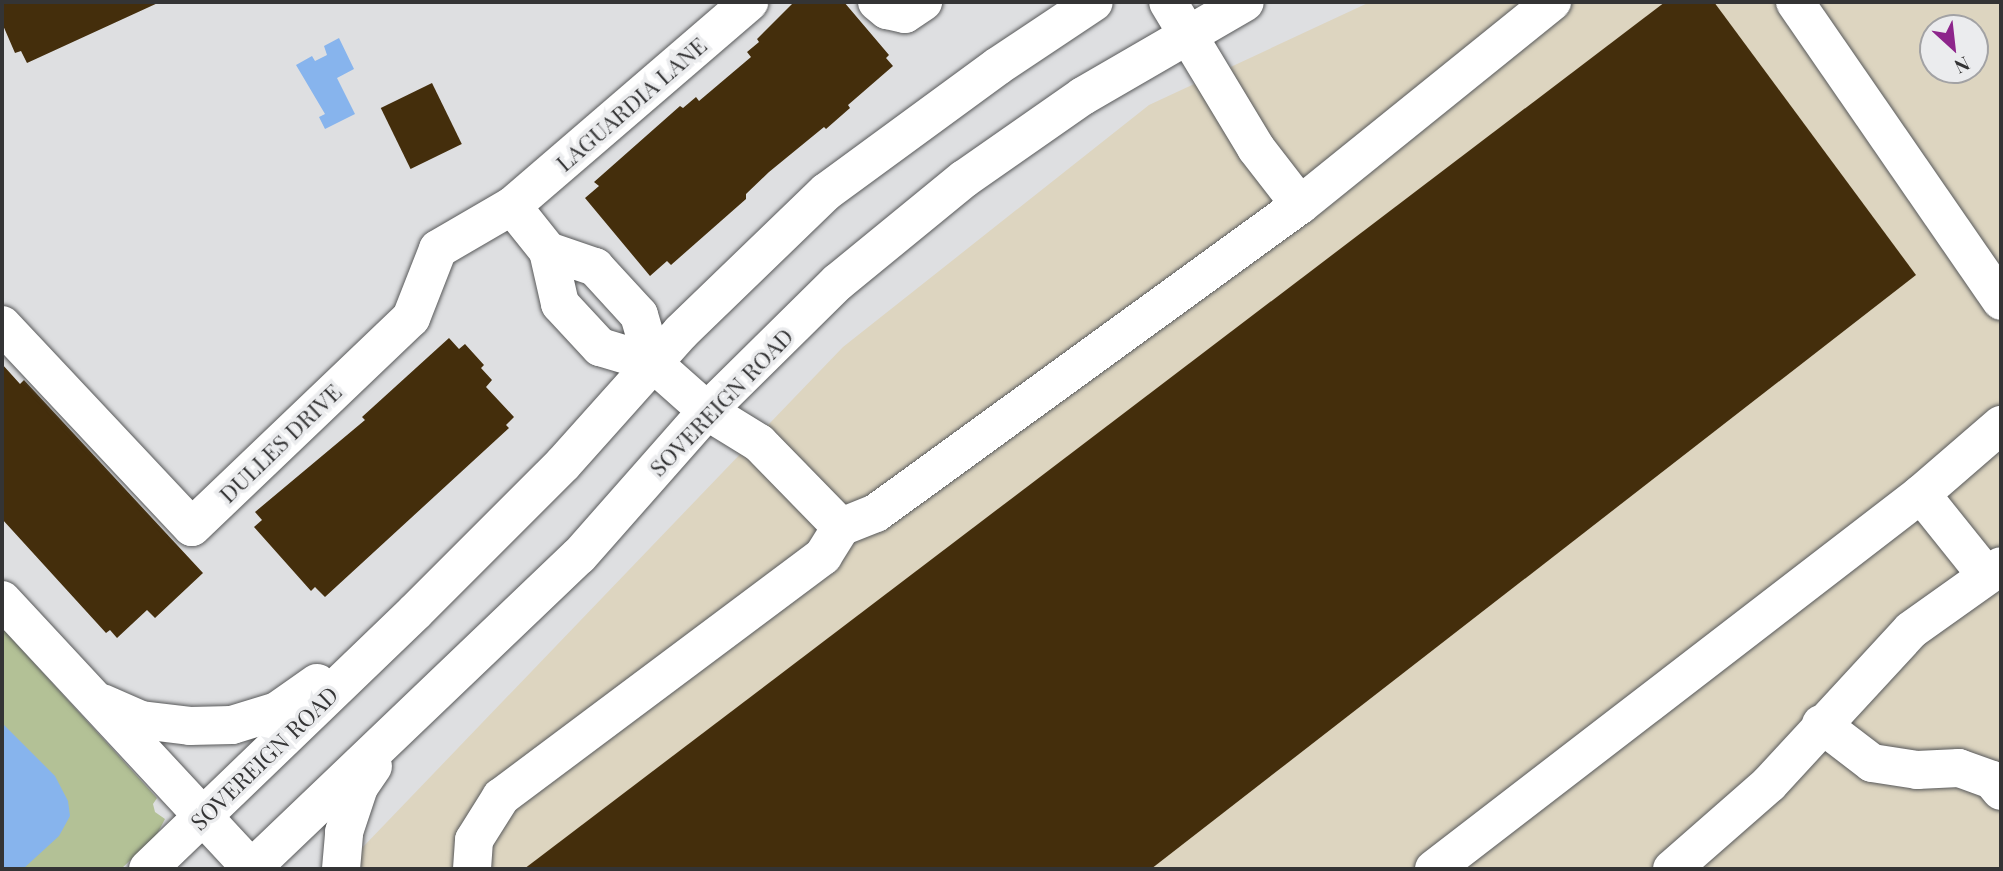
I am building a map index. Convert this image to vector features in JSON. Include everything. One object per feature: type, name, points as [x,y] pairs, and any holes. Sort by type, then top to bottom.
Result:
[{"type":"street","name":"LAGUARDIA LANE","points":[[512,206],[750,2]]},
{"type":"street","points":[[877,2],[887,10],[905,14],[923,2]]},
{"type":"street","name":"SOVEREIGN ROAD","points":[[148,869],[415,612],[563,464],[681,332],[826,192],[998,66],[1094,2]]},
{"type":"street","points":[[1168,2],[1256,148],[1300,205]]},
{"type":"street","name":"SOVEREIGN ROAD","points":[[252,869],[579,556],[707,411],[838,282],[964,179],[1083,96],[1245,2]]},
{"type":"street","points":[[472,869],[474,840],[501,797],[823,556],[841,527],[876,513],[1300,205],[1552,2]]},
{"type":"street","points":[[1795,2],[2001,301]]},
{"type":"street","points":[[512,206],[548,251],[560,304],[600,347],[653,363],[707,411],[759,443],[841,527]]},
{"type":"street","name":"DULLES DRIVE","points":[[2,325],[192,527],[411,318],[438,249],[512,206]]},
{"type":"street","points":[[548,251],[595,267],[639,315],[653,363]]},
{"type":"street","points":[[1434,869],[1921,494],[2001,425]]},
{"type":"street","points":[[1672,869],[1769,784],[1821,724],[1911,630],[1994,570],[1921,494]]},
{"type":"street","points":[[2,600],[252,869]]},
{"type":"street","points":[[93,698],[141,720],[190,726],[232,726],[277,711],[415,612]]},
{"type":"street","points":[[1821,724],[1872,763],[1917,770],[1959,768],[1992,780],[2001,791]]},
{"type":"street","points":[[341,869],[344,832],[359,787],[394,734]]},
{"type":"shaded area","points":[[1370,2],[2001,2],[2001,869],[338,869],[362,848],[843,347],[1149,105]]},
{"type":"green space","points":[[2,628],[157,798],[153,804],[155,812],[165,819],[156,836],[121,869],[2,869]]},
{"type":"water","points":[[339,38],[354,69],[337,78],[355,114],[325,129],[319,117],[325,114],[296,65],[312,56],[315,61],[327,55],[324,46]]},
{"type":"water","points":[[2,723],[55,776],[68,801],[70,816],[59,836],[23,869],[2,869]]},
{"type":"building","points":[[2,2],[160,2],[27,63],[21,51],[15,53],[2,23]]},
{"type":"building","points":[[794,2],[844,2],[889,55],[886,58],[893,66],[848,105],[850,108],[826,129],[824,127],[769,172],[746,194],[746,199],[671,265],[667,261],[650,276],[585,198],[599,186],[594,182],[680,106],[683,108],[696,97],[699,101],[751,57],[747,52],[759,42],[757,39]]},
{"type":"building","points":[[1665,2],[1714,2],[1916,275],[1151,869],[524,869]]},
{"type":"building","points":[[432,83],[462,144],[411,169],[381,108]]},
{"type":"building","points":[[449,338],[459,349],[465,344],[484,365],[481,368],[492,380],[486,387],[514,417],[506,425],[509,428],[325,597],[315,587],[311,591],[254,527],[262,520],[255,512],[365,420],[362,417]]},
{"type":"building","points":[[2,364],[20,384],[24,380],[203,573],[155,618],[147,610],[117,638],[110,630],[106,633],[2,519]]}]
